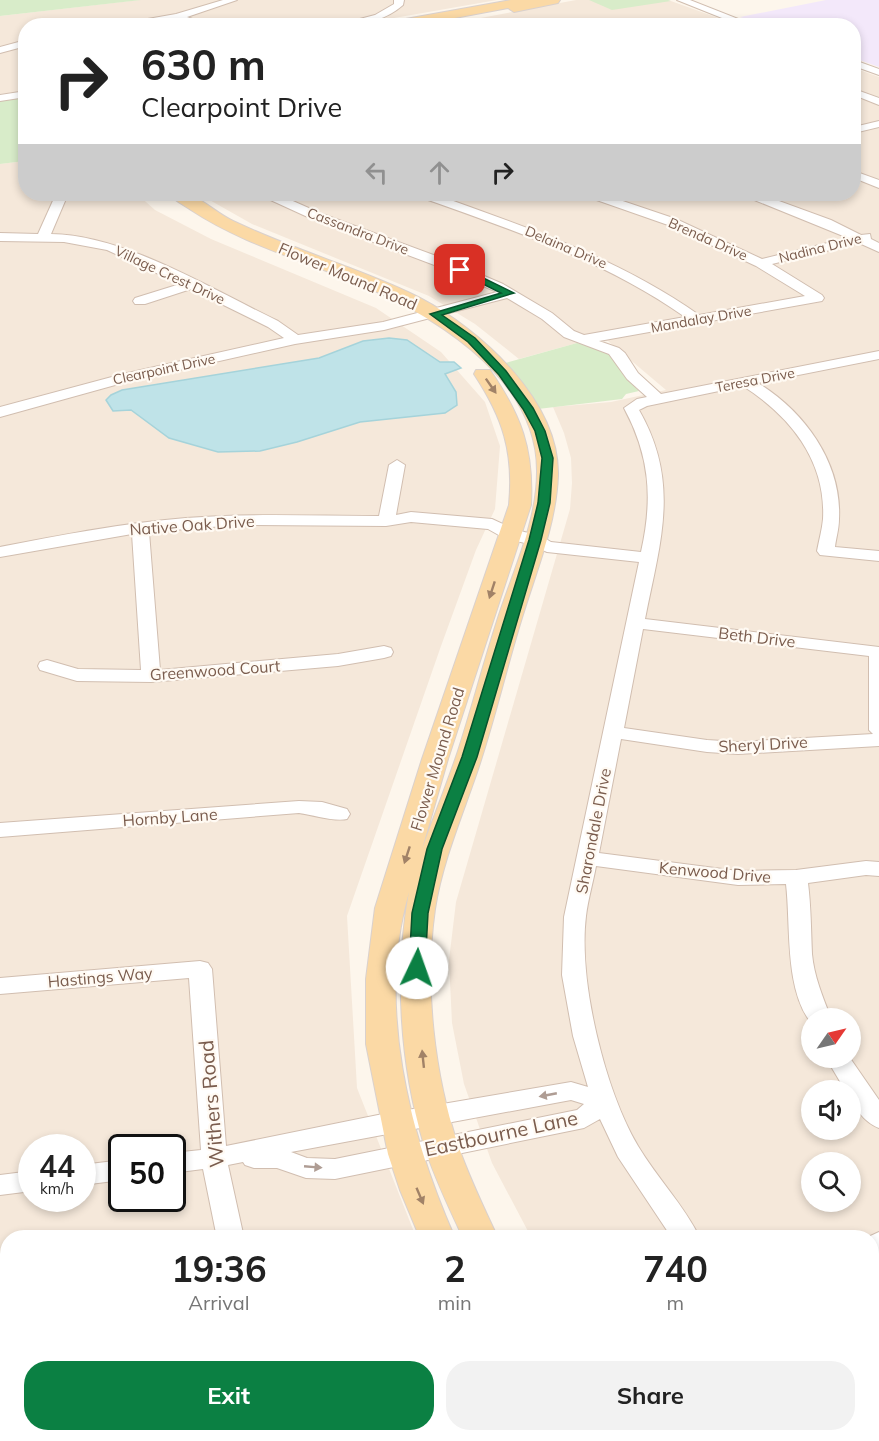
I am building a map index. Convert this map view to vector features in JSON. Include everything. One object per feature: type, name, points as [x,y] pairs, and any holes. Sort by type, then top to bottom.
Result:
[{"type":"main road","points":[[432,18],[530,0]]},
{"type":"main road","points":[[458,18],[554,0]]},
{"type":"main road","name":"Flower Mound Road","points":[[167,201],[196,221],[227,236],[420,313]]},
{"type":"main road","name":"Flower Mound Road","points":[[188,201],[209,215],[278,248],[369,282],[485,352],[528,408],[540,431],[547,458],[544,503],[523,537],[435,759],[390,908],[381,979],[382,1044],[402,1138],[417,1190],[434,1230]]},
{"type":"main road","name":"Flower Mound Road","points":[[477,1230],[450,1172],[426,1088],[416,986],[420,913],[434,849],[470,757],[523,537]]},
{"type":"street","points":[[167,18],[232,0]]},
{"type":"street","points":[[373,18],[398,6],[399,0]]},
{"type":"street","points":[[682,0],[730,18]]},
{"type":"street","points":[[2,49],[18,45]]},
{"type":"street","points":[[2,49],[18,56]]},
{"type":"street","points":[[861,66],[879,72]]},
{"type":"street","points":[[0,98],[18,95]]},
{"type":"street","points":[[861,95],[879,102]]},
{"type":"street","points":[[861,128],[879,124]]},
{"type":"street","points":[[861,176],[879,175]]},
{"type":"street","points":[[861,177],[879,184]]},
{"type":"street","points":[[43,237],[59,201]]},
{"type":"street","name":"Cassandra Drive","points":[[283,201],[316,216],[442,263],[504,290],[569,334],[614,351],[620,356],[632,376],[658,399]]},
{"type":"street","name":"Delaina Drive","points":[[444,201],[556,241],[601,260],[656,290],[698,320]]},
{"type":"street","name":"Brenda Drive","points":[[612,201],[672,222],[760,262],[817,297]]},
{"type":"street","points":[[768,201],[861,238],[879,248]]},
{"type":"street","name":"Nadina Drive","points":[[760,262],[824,249],[879,233]]},
{"type":"street","name":"Village Crest Drive","points":[[0,237],[43,237],[110,247],[273,324],[295,340]]},
{"type":"street","points":[[140,301],[192,284]]},
{"type":"street","name":"Clearpoint Drive","points":[[0,412],[112,380],[295,340],[329,334],[353,333],[504,290]]},
{"type":"street","name":"Mandalay Drive","points":[[584,339],[817,297]]},
{"type":"street","name":"Teresa Drive","points":[[631,408],[642,402],[877,357]]},
{"type":"street","points":[[746,382],[785,409],[800,426],[814,449],[826,480],[831,517],[826,551],[879,556]]},
{"type":"street","name":"Sharondale Drive","points":[[631,408],[645,430],[658,490],[657,518],[575,917],[574,975],[585,1036],[605,1101],[627,1150],[682,1230]]},
{"type":"street","points":[[386,522],[396,465]]},
{"type":"street","name":"Native Oak Drive","points":[[0,552],[104,532],[236,520],[386,522],[400,526],[498,537],[523,537],[547,547],[650,558]]},
{"type":"street","points":[[141,528],[151,676]]},
{"type":"street","name":"Beth Drive","points":[[636,622],[878,652]]},
{"type":"street","name":"Greenwood Court","points":[[47,666],[77,675],[151,676],[338,660],[384,652]]},
{"type":"street","points":[[878,652],[879,730]]},
{"type":"street","name":"Sheryl Drive","points":[[613,732],[707,746],[738,748],[879,740]]},
{"type":"street","name":"Hornby Lane","points":[[0,830],[299,807],[322,809],[340,814]]},
{"type":"street","name":"Kenwood Drive","points":[[586,858],[738,878],[796,877],[866,868],[879,869]]},
{"type":"street","points":[[796,877],[801,914],[801,956],[815,1008]]},
{"type":"street","name":"Hastings Way","points":[[0,986],[200,969]]},
{"type":"street","name":"Withers Road","points":[[200,969],[214,1158],[229,1230]]},
{"type":"street","points":[[844,1068],[879,1118]]},
{"type":"street","name":"Eastbourne Lane","points":[[186,1162],[402,1138],[439,1131],[584,1118],[605,1101]]},
{"type":"street","name":"Eastbourne Lane","points":[[214,1158],[278,1158],[306,1168],[335,1169],[402,1138]]},
{"type":"street","points":[[0,1185],[18,1183]]},
{"type":"shaded area","points":[[139,0],[497,0],[394,18],[18,18],[18,92],[0,94],[0,16]]},
{"type":"shaded area","points":[[576,0],[668,0],[718,18],[480,18]]},
{"type":"shaded area","points":[[826,0],[879,0],[879,67],[861,61],[861,18],[740,17]]},
{"type":"shaded area","points":[[861,71],[879,77],[879,1230],[527,1230],[492,1163],[464,1084],[452,1023],[449,960],[456,902],[570,509],[571,458],[553,407],[611,402],[666,390],[608,341],[577,343],[519,359],[475,324],[429,296],[252,224],[211,201],[861,201]]},
{"type":"shaded area","points":[[18,162],[18,201],[145,201],[155,210],[211,239],[376,308],[441,352],[485,402],[500,446],[495,509],[476,550],[441,646],[347,916],[357,1088],[413,1230],[0,1230],[0,164]]},
{"type":"green space","points":[[0,0],[141,0],[0,16]]},
{"type":"green space","points":[[589,0],[668,0],[671,1],[612,10]]},
{"type":"green space","points":[[18,98],[18,162],[0,164],[0,100]]},
{"type":"green space","points":[[577,343],[606,350],[624,376],[639,391],[626,394],[622,399],[538,409],[502,364]]},
{"type":"water","points":[[389,338],[407,340],[440,362],[454,362],[461,368],[445,374],[456,392],[457,405],[445,413],[360,422],[260,451],[218,452],[169,438],[131,410],[113,411],[106,400],[122,390],[319,358],[363,341]]},
{"type":"route","points":[[417,968],[420,913],[434,849],[470,757],[512,609],[535,540],[544,503],[547,458],[540,431],[528,408],[503,373],[485,352],[435,314],[510,293],[460,270]]}]
